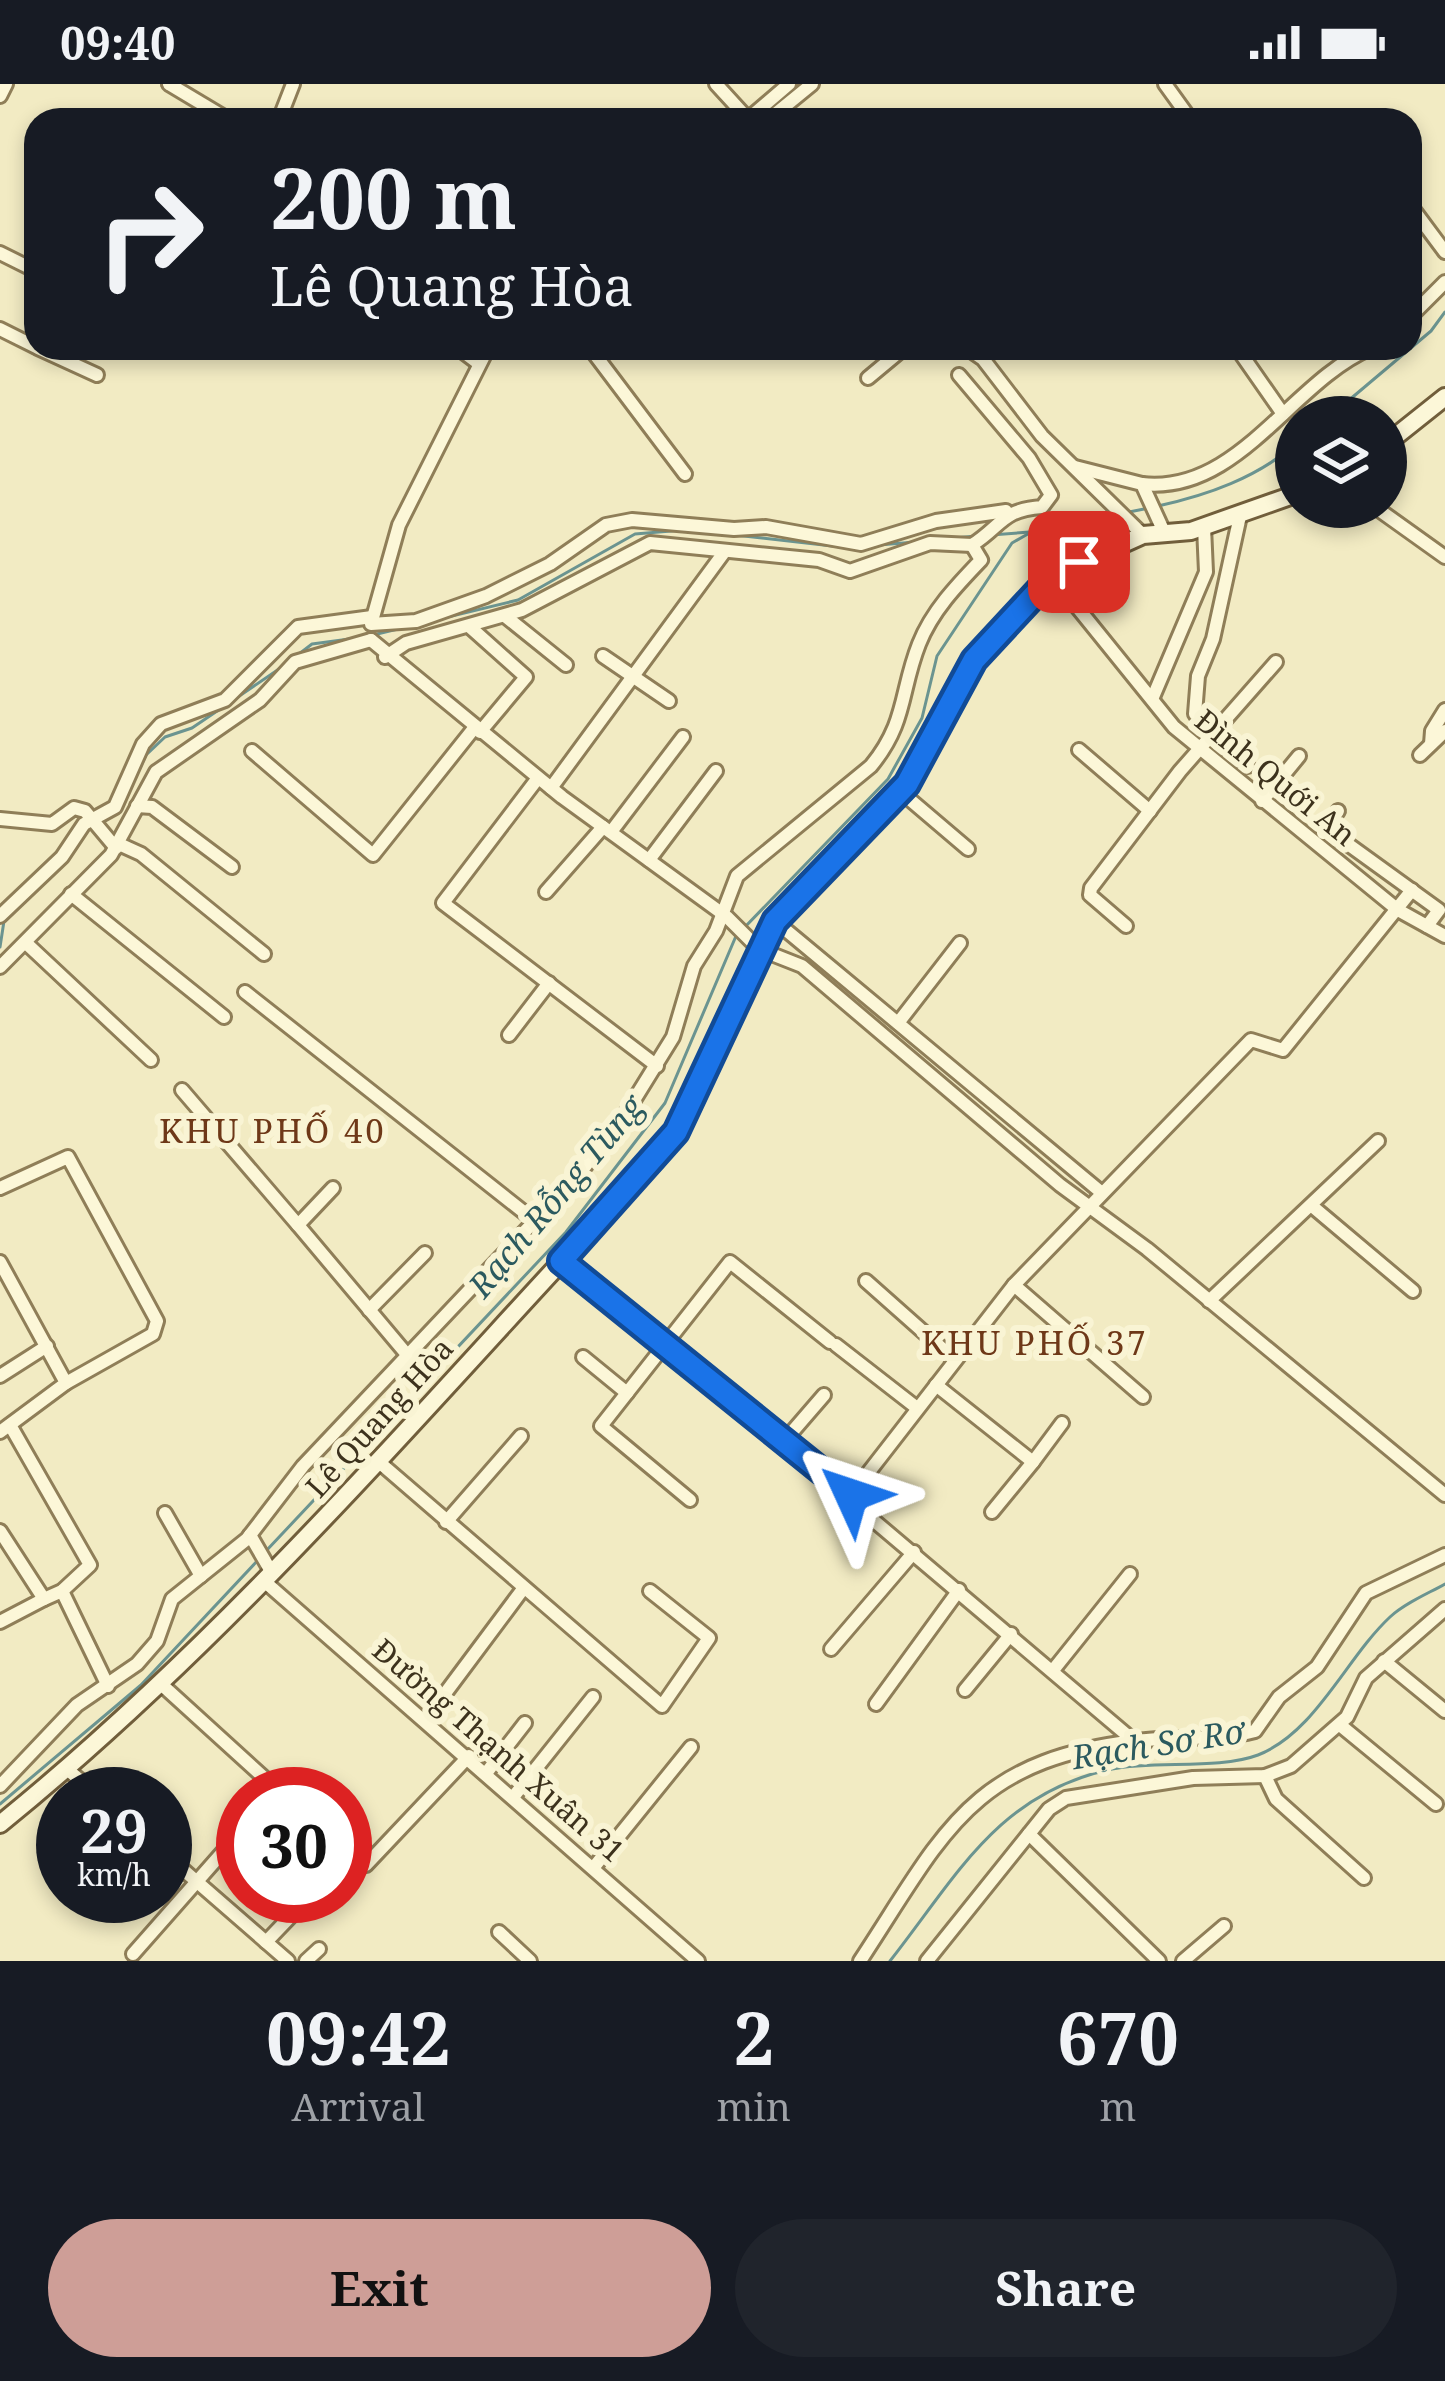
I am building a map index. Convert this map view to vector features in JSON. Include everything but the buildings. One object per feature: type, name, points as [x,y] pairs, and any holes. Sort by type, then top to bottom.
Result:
[{"type":"street","points":[[0,96],[6,84]]},
{"type":"street","points":[[169,84],[209,108]]},
{"type":"street","points":[[716,84],[739,108]]},
{"type":"street","points":[[762,108],[789,84]]},
{"type":"street","points":[[783,108],[812,84]]},
{"type":"street","points":[[1422,222],[1445,252]]},
{"type":"street","points":[[1422,305],[1445,282]]},
{"type":"street","points":[[64,360],[97,375]]},
{"type":"street","points":[[474,360],[478,363]]},
{"type":"street","points":[[480,360],[399,525],[371,627],[386,657],[758,944],[802,966],[1445,1495]]},
{"type":"street","points":[[599,360],[685,474]]},
{"type":"street","points":[[868,378],[890,360]]},
{"type":"street","points":[[978,360],[1138,530]]},
{"type":"street","points":[[1246,360],[1275,402]]},
{"type":"street","points":[[1303,396],[1342,360]]},
{"type":"street","points":[[0,916],[62,857],[71,838],[115,807],[142,744],[161,724],[225,700],[298,627],[371,627],[416,621],[486,596],[550,564],[606,525],[632,520],[734,530],[766,527],[861,544],[928,523],[1042,507],[1051,495],[1046,480],[959,375]]},
{"type":"street","points":[[1407,427],[1445,397]]},
{"type":"street","points":[[1074,466],[1144,488],[1158,486],[1204,473],[1236,454],[1275,421]]},
{"type":"street","points":[[1144,488],[1162,527]]},
{"type":"street","name":"Lê Quang Hòa","points":[[70,1767],[161,1684],[379,1462],[656,1160],[670,1142],[758,944],[901,792],[974,660],[1052,576],[1138,530],[1204,527],[1275,502]]},
{"type":"street","points":[[386,657],[406,643],[505,616],[650,543],[819,560],[850,571],[930,543],[972,545],[1008,513]]},
{"type":"street","points":[[1240,516],[1213,639],[1198,676],[1195,714],[1248,766]]},
{"type":"street","points":[[1153,697],[1205,572],[1204,527]]},
{"type":"street","points":[[1404,528],[1445,557]]},
{"type":"street","points":[[0,1786],[77,1705],[108,1686],[157,1641],[172,1599],[252,1539],[303,1466],[580,1173],[673,1037],[694,966],[724,915],[737,876],[871,766],[887,746],[899,726],[917,648],[931,618],[981,560],[972,545]]},
{"type":"street","points":[[551,788],[636,678],[724,551]]},
{"type":"street","name":"Đình Quới An","points":[[1052,576],[1174,728],[1398,910],[1445,936]]},
{"type":"street","points":[[505,616],[566,665]]},
{"type":"street","points":[[0,967],[115,844],[156,772],[260,700],[295,662],[371,627]]},
{"type":"street","points":[[252,751],[374,855],[526,677],[470,627]]},
{"type":"street","points":[[603,656],[669,701]]},
{"type":"street","points":[[1126,926],[1090,891],[1150,811],[1276,662]]},
{"type":"street","points":[[1431,744],[1432,731],[1445,710]]},
{"type":"street","points":[[1420,755],[1445,731]]},
{"type":"street","points":[[546,892],[607,829],[682,736]]},
{"type":"street","points":[[1079,750],[1150,811]]},
{"type":"street","points":[[1262,801],[1299,757]]},
{"type":"street","points":[[649,860],[716,771]]},
{"type":"street","points":[[538,778],[443,903],[657,1066]]},
{"type":"street","points":[[901,792],[968,849]]},
{"type":"street","points":[[137,806],[152,807],[232,868]]},
{"type":"street","points":[[0,819],[52,824],[74,808],[115,844],[141,854],[264,954]]},
{"type":"street","points":[[1315,843],[1338,811]]},
{"type":"street","points":[[1327,830],[1442,906],[1427,926]]},
{"type":"street","points":[[851,1495],[1014,1285],[1087,1205],[1251,1040],[1282,1050],[1412,890]]},
{"type":"street","points":[[71,894],[224,1017]]},
{"type":"street","points":[[775,921],[1102,1193]]},
{"type":"street","points":[[26,943],[151,1060]]},
{"type":"street","points":[[898,1023],[960,943]]},
{"type":"street","points":[[509,1035],[549,983]]},
{"type":"street","points":[[245,992],[535,1221]]},
{"type":"street","points":[[182,1090],[409,1358]]},
{"type":"street","points":[[1209,1301],[1378,1141]]},
{"type":"street","points":[[0,1188],[68,1157],[157,1321],[153,1334],[91,1364],[5,1429],[91,1559],[86,1572],[62,1591],[0,1622]]},
{"type":"street","points":[[298,1225],[333,1188]]},
{"type":"street","points":[[1312,1206],[1414,1291]]},
{"type":"street","points":[[369,1310],[425,1253]]},
{"type":"street","points":[[561,1261],[786,1439],[851,1495],[853,1502],[1134,1741]]},
{"type":"street","points":[[690,1500],[602,1426],[730,1262],[917,1408]]},
{"type":"street","points":[[1,1266],[66,1383]]},
{"type":"street","points":[[866,1281],[955,1360]]},
{"type":"street","points":[[1014,1285],[1143,1397]]},
{"type":"street","points":[[0,1376],[47,1346]]},
{"type":"street","points":[[583,1357],[627,1393]]},
{"type":"street","points":[[936,1385],[1033,1462]]},
{"type":"street","points":[[786,1439],[824,1395]]},
{"type":"street","points":[[992,1512],[1062,1423]]},
{"type":"street","points":[[446,1522],[521,1436]]},
{"type":"street","points":[[379,1462],[662,1706],[710,1638],[650,1591]]},
{"type":"street","points":[[165,1513],[201,1576]]},
{"type":"street","points":[[0,1531],[44,1599]]},
{"type":"street","name":"Đường Thạnh Xuân 31","points":[[252,1539],[268,1573],[698,1961]]},
{"type":"street","points":[[831,1649],[914,1552]]},
{"type":"street","points":[[860,1961],[886,1915],[982,1792],[1085,1748],[1255,1732],[1280,1697],[1317,1667],[1366,1593],[1445,1556]]},
{"type":"street","points":[[1054,1670],[1130,1574]]},
{"type":"street","points":[[426,1719],[523,1589]]},
{"type":"street","points":[[876,1704],[959,1590]]},
{"type":"street","points":[[62,1591],[108,1686]]},
{"type":"street","points":[[927,1961],[1029,1834],[1066,1798],[1193,1778],[1265,1776],[1291,1766],[1340,1724],[1366,1678],[1445,1610]]},
{"type":"street","points":[[965,1690],[1011,1634]]},
{"type":"street","points":[[1384,1661],[1445,1711]]},
{"type":"street","points":[[161,1684],[252,1767]]},
{"type":"street","points":[[514,1796],[593,1697]]},
{"type":"street","points":[[487,1772],[525,1723]]},
{"type":"street","points":[[1340,1724],[1436,1804]]},
{"type":"street","points":[[594,1867],[692,1748]]},
{"type":"street","points":[[372,1859],[469,1756]]},
{"type":"street","points":[[1265,1776],[1276,1798],[1364,1878]]},
{"type":"street","name":"Lê Quang Hòa","points":[[0,1824],[36,1795]]},
{"type":"street","points":[[1029,1834],[1159,1961]]},
{"type":"street","points":[[133,1954],[216,1860]]},
{"type":"street","points":[[192,1878],[287,1961]]},
{"type":"street","points":[[266,1942],[284,1923]]},
{"type":"street","points":[[1183,1961],[1224,1926]]},
{"type":"street","points":[[499,1933],[530,1961]]},
{"type":"street","points":[[307,1961],[319,1949]]},
{"type":"waterway","name":"Rạch Rỗng Tùng","points":[[1422,339],[1445,312]]},
{"type":"waterway","name":"Rạch Rỗng Tùng","points":[[1354,396],[1397,360]]},
{"type":"waterway","name":"Rạch Rỗng Tùng","points":[[1158,506],[1231,484],[1275,459]]},
{"type":"waterway","name":"Rạch Rỗng Tùng","points":[[1129,512],[1149,508]]},
{"type":"waterway","name":"Rạch Rỗng Tùng","points":[[743,929],[888,779],[922,718],[937,656],[1012,543],[1033,531],[1113,516]]},
{"type":"waterway","points":[[373,635],[518,600],[635,534],[683,530]]},
{"type":"waterway","points":[[991,535],[1030,532]]},
{"type":"waterway","points":[[735,535],[850,548]]},
{"type":"waterway","points":[[955,538],[976,536]]},
{"type":"waterway","points":[[878,545],[916,542]]},
{"type":"waterway","points":[[299,654],[312,644],[357,638]]},
{"type":"waterway","points":[[122,805],[146,755],[165,737],[192,728],[282,667]]},
{"type":"waterway","points":[[100,825],[116,812]]},
{"type":"waterway","points":[[0,947],[4,921],[13,912]]},
{"type":"waterway","name":"Rạch Rỗng Tùng","points":[[266,1551],[566,1232],[665,1103],[736,936]]},
{"type":"waterway","name":"Rạch Rỗng Tùng","points":[[0,1804],[141,1685],[260,1558]]},
{"type":"waterway","name":"Rạch Sơ Rơ","points":[[890,1961],[983,1842],[1039,1797],[1112,1769],[1242,1760],[1279,1744],[1314,1712],[1390,1617],[1445,1584]]},
{"type":"district","name":"KHU PHỐ 40","points":[[273,1131]]},
{"type":"district","name":"KHU PHỐ 37","points":[[1035,1343]]},
{"type":"route","points":[[851,1495],[561,1261],[656,1160],[676,1132],[775,921],[891,805],[921,762],[974,660],[1052,576],[1079,562]]}]
